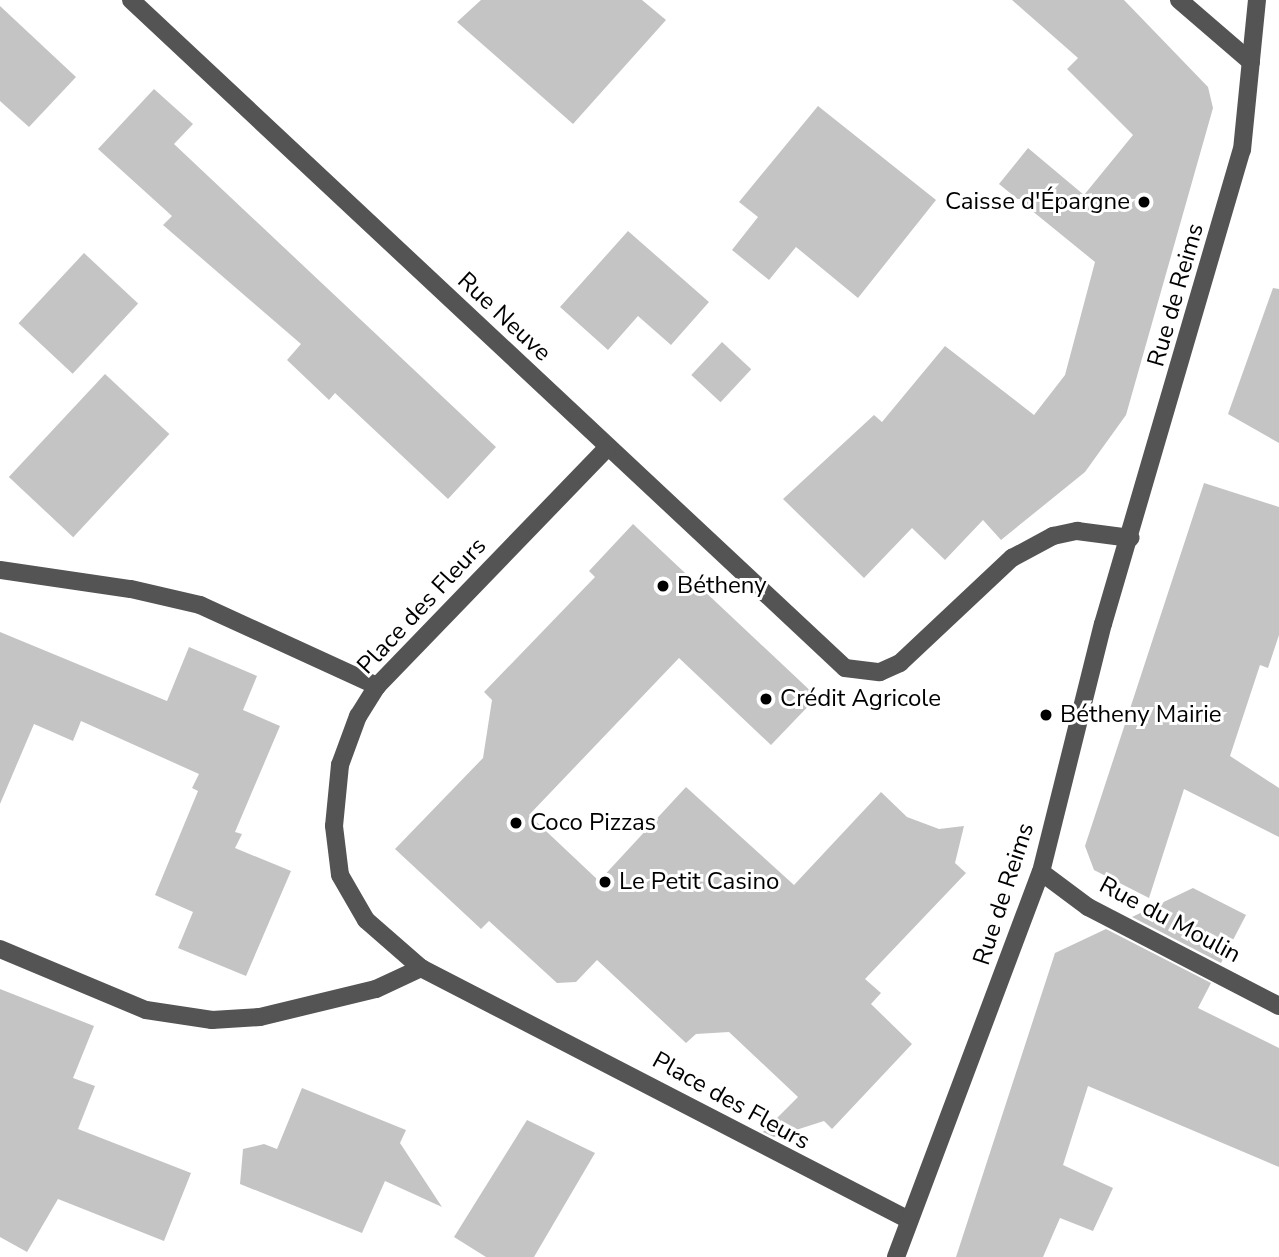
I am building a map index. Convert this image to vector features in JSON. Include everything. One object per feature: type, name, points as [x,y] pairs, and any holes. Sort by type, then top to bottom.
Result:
[{"type":"street","name":"Rue Neuve","points":[[131,0],[845,668],[880,672],[900,663],[1012,558],[1053,536],[1077,531],[1131,538]]},
{"type":"street","points":[[1179,0],[1251,62]]},
{"type":"street","name":"Rue de Reims","points":[[896,1257],[907,1219],[1041,872],[1103,624],[1131,538],[1242,150],[1257,0]]},
{"type":"street","name":"Place des Fleurs","points":[[608,447],[377,686],[358,716],[340,765],[335,851],[340,875],[366,920],[421,968],[907,1219]]},
{"type":"street","points":[[0,570],[131,589],[200,606],[377,686]]},
{"type":"street","name":"Rue du Moulin","points":[[1041,872],[1088,906],[1279,1006]]},
{"type":"street","points":[[0,949],[130,1003],[178,1017],[250,1018],[376,989],[421,968]]},
{"type":"building","points":[[481,0],[642,0],[666,20],[573,124],[457,22]]},
{"type":"building","points":[[1012,0],[1124,0],[1208,87],[1213,108],[1126,415],[1085,472],[1001,540],[983,520],[945,560],[912,528],[864,578],[783,499],[874,415],[882,422],[945,346],[1034,415],[1065,375],[1095,262],[999,184],[1028,148],[1084,195],[1133,135],[1067,69],[1078,58]]},
{"type":"building","points":[[0,6],[76,77],[29,127],[0,101]]},
{"type":"building","points":[[154,89],[193,124],[174,144],[496,447],[448,499],[335,393],[329,400],[287,360],[301,344],[163,225],[172,216],[98,149]]},
{"type":"building","points":[[818,106],[936,200],[858,298],[796,247],[769,280],[732,250],[758,217],[739,202]]},
{"type":"building","points":[[628,231],[709,302],[671,345],[638,316],[608,350],[560,307]]},
{"type":"building","points":[[84,253],[138,303],[73,374],[19,323]]},
{"type":"building","points":[[1273,288],[1279,289],[1279,443],[1228,414]]},
{"type":"building","points":[[722,342],[751,369],[721,402],[691,375]]},
{"type":"building","points":[[105,374],[169,434],[73,537],[9,477]]},
{"type":"building","points":[[1204,483],[1279,507],[1279,635],[1268,668],[1260,665],[1230,756],[1279,788],[1279,837],[1184,789],[1149,898],[1094,870],[1085,846]]},
{"type":"building","points":[[633,524],[817,697],[771,745],[679,658],[529,815],[599,881],[686,787],[794,885],[881,792],[907,817],[939,829],[964,826],[955,863],[966,873],[865,979],[881,993],[871,1004],[912,1044],[832,1129],[824,1121],[774,1137],[763,1132],[798,1097],[729,1032],[696,1034],[686,1043],[597,960],[576,982],[557,983],[489,921],[481,929],[395,849],[483,758],[492,700],[484,692],[595,577],[589,571]]},
{"type":"building","points":[[0,632],[167,701],[189,647],[257,676],[243,710],[280,726],[235,832],[242,834],[235,848],[291,871],[246,976],[178,948],[193,912],[155,895],[198,791],[192,788],[199,774],[81,721],[73,741],[34,724],[0,804]]},
{"type":"building","points":[[1193,888],[1246,915],[1221,963],[1132,917]]},
{"type":"building","points":[[1106,929],[1211,983],[1198,1008],[1279,1048],[1279,1167],[1088,1086],[1063,1165],[1113,1188],[1093,1231],[1060,1218],[1043,1257],[956,1257],[1055,953]]},
{"type":"building","points":[[0,989],[94,1026],[73,1078],[95,1086],[78,1129],[191,1173],[164,1241],[58,1199],[27,1252],[0,1237]]},
{"type":"building","points":[[302,1088],[406,1130],[400,1143],[442,1207],[385,1181],[362,1233],[240,1184],[243,1149],[264,1144],[277,1149]]},
{"type":"building","points":[[527,1120],[595,1153],[534,1257],[486,1257],[454,1237]]},
{"type":"place","name":"Caisse d'Épargne","points":[[1144,202]]},
{"type":"place","name":"Bétheny","points":[[663,586]]},
{"type":"place","name":"Crédit Agricole","points":[[766,699]]},
{"type":"place","name":"Bétheny Mairie","points":[[1046,715]]},
{"type":"place","name":"Coco Pizzas","points":[[516,823]]},
{"type":"place","name":"Le Petit Casino","points":[[605,882]]}]
